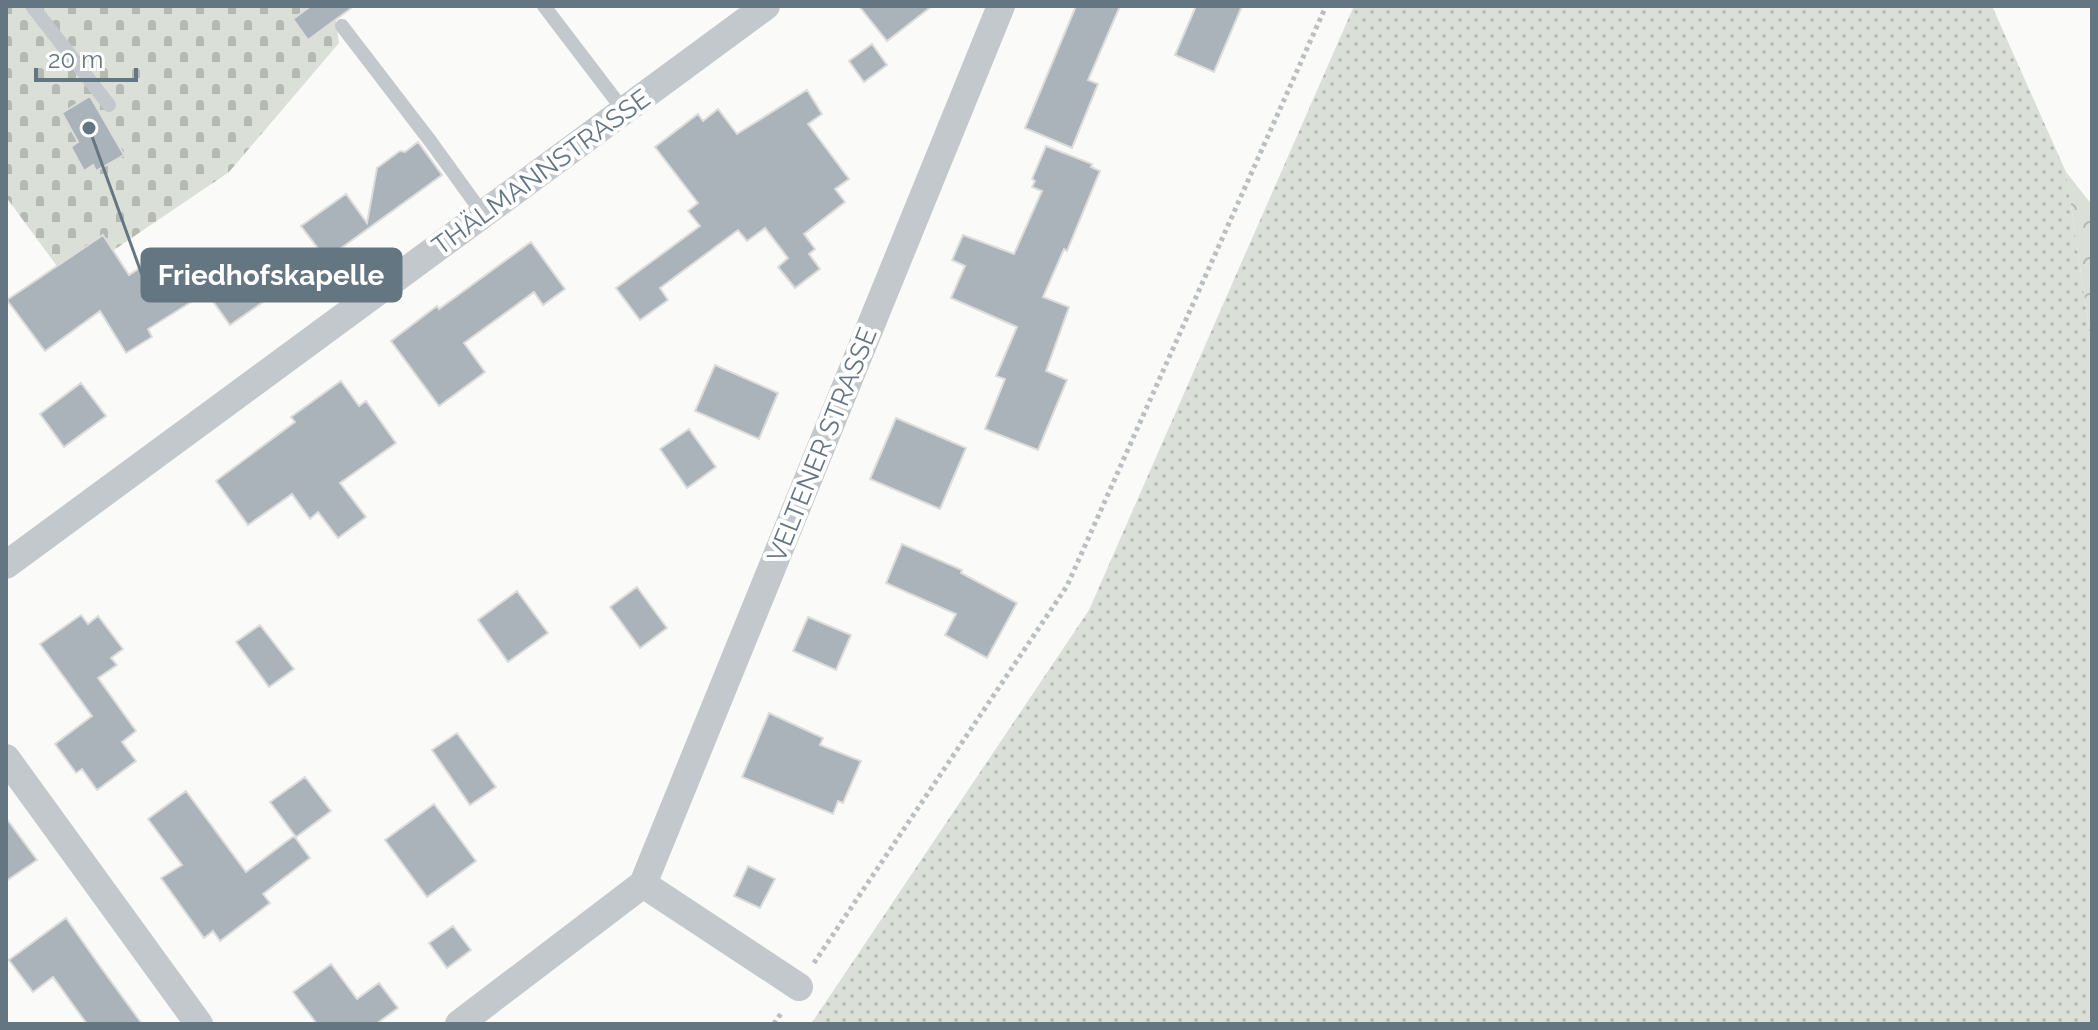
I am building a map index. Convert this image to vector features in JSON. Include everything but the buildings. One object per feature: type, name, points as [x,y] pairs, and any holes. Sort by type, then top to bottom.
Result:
[{"type":"street","name":"THÄLMANNSTRASSE","points":[[6,565],[766,6]]},
{"type":"street","name":"VELTENER STRASSE","points":[[643,884],[1001,6]]},
{"type":"street","points":[[6,758],[199,1024]]},
{"type":"street","points":[[459,1024],[643,884],[799,987]]},
{"type":"lane","points":[[32,6],[109,105]]},
{"type":"lane","points":[[544,6],[624,111]]},
{"type":"lane","points":[[342,26],[483,214]]},
{"type":"path","points":[[774,1024],[1067,586],[1326,6]]},
{"type":"green space","points":[[6,6],[334,6],[339,43],[229,172],[68,281],[6,197]]},
{"type":"green space","points":[[1354,6],[1992,6],[2066,172],[2092,348],[2092,1024],[811,1024],[1089,610]]},
{"type":"green space","points":[[2066,172],[2092,205],[2092,348]]},
{"type":"place","name":"Friedhofskapelle","points":[[89,128]]}]
